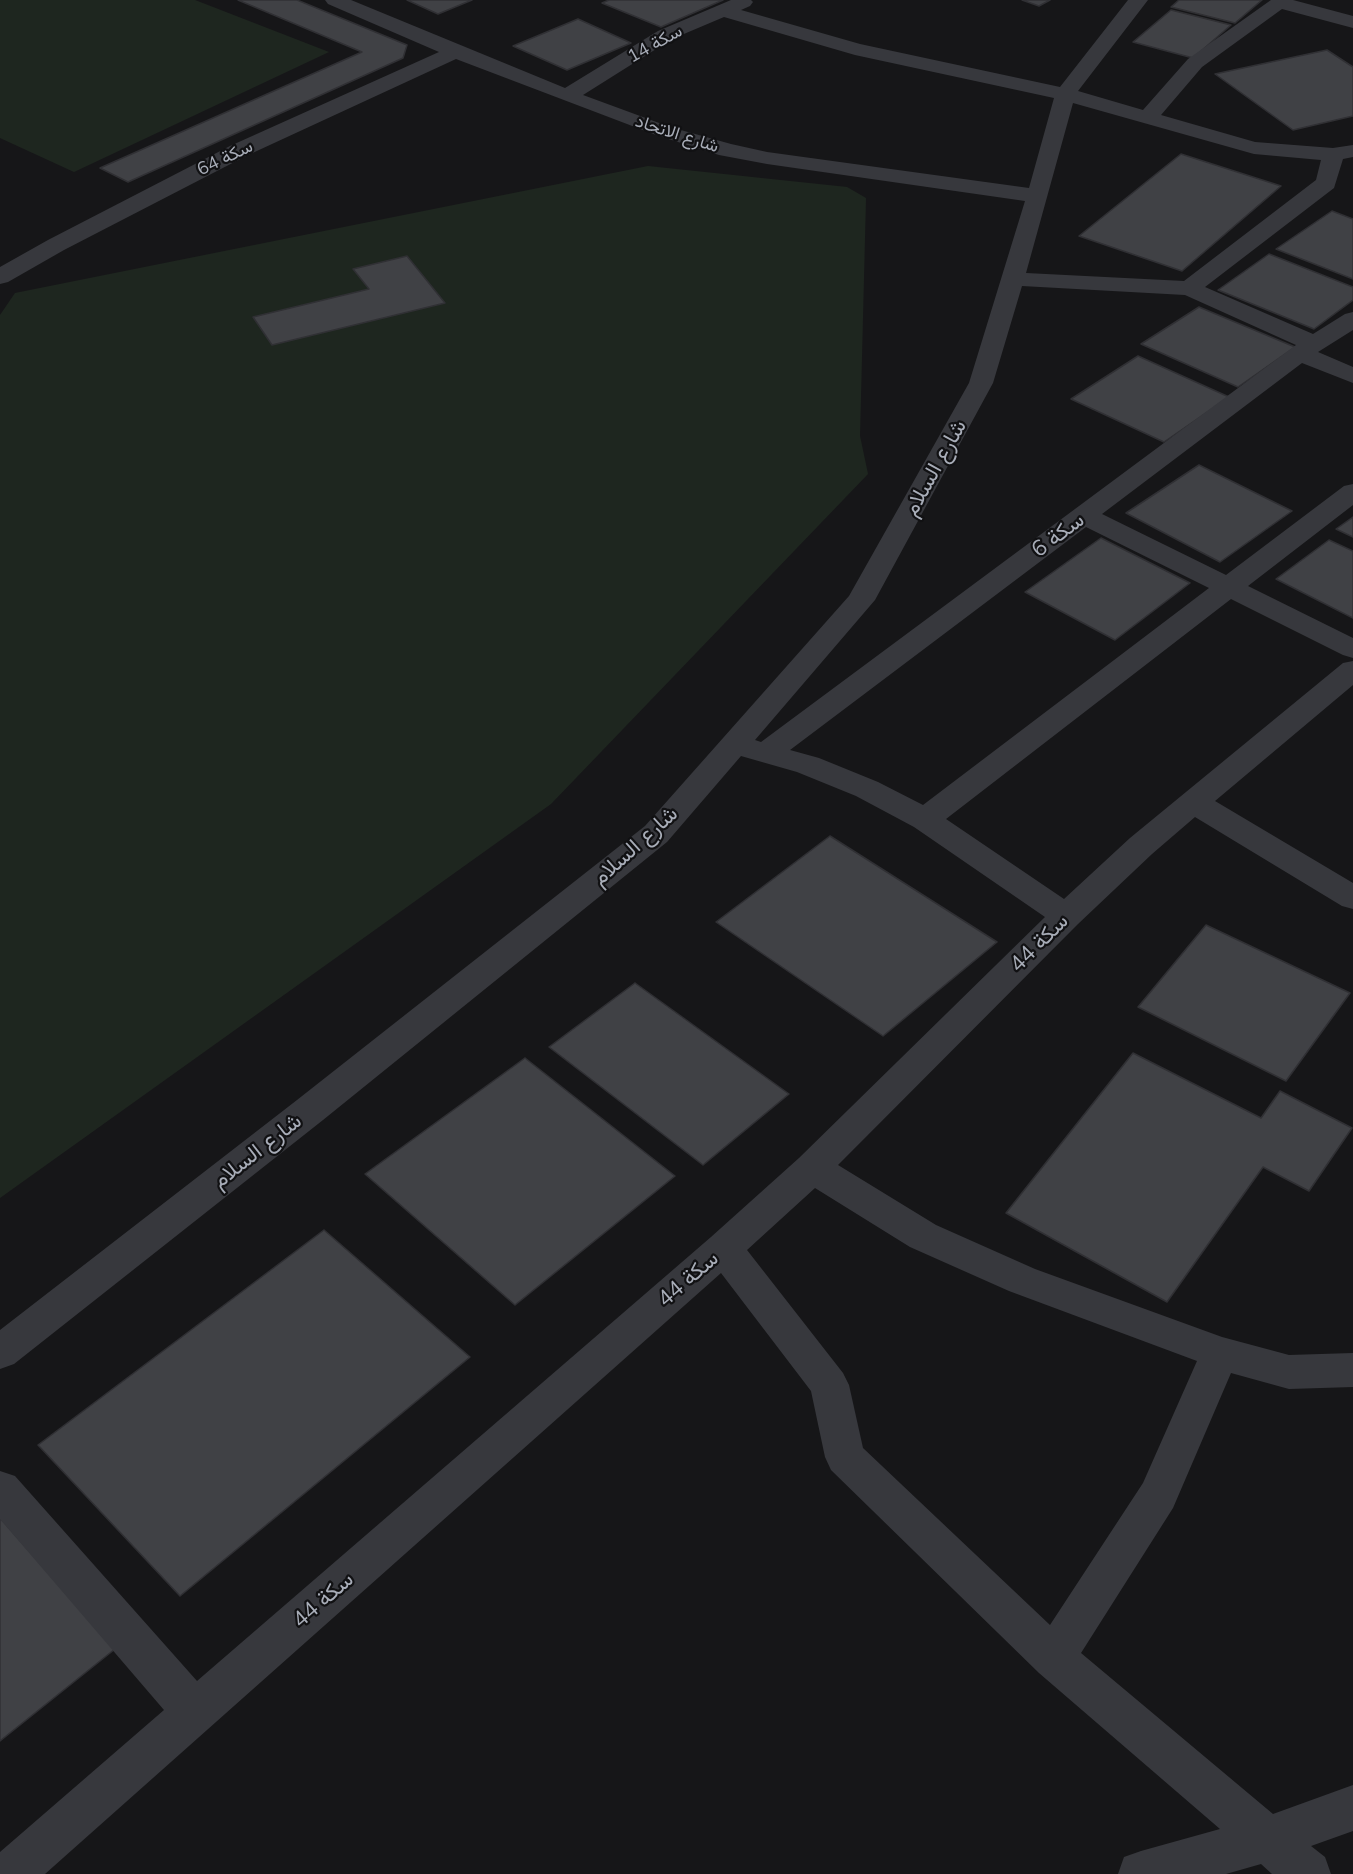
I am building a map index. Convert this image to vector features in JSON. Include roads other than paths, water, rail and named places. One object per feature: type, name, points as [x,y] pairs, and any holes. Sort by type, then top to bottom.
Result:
[{"type":"street","name":"شارع الاتحاد","points":[[335,0],[567,96],[663,131],[727,150],[767,158],[1038,196]]},
{"type":"street","name":"سكة 14","points":[[567,96],[665,35],[747,0]]},
{"type":"street","points":[[1147,118],[1195,63],[1281,1],[1353,22]]},
{"type":"street","name":"شارع السلام","points":[[0,1352],[301,1117],[656,834],[861,600],[981,383],[1038,196],[1065,94],[1147,4]]},
{"type":"street","name":"شارع السلام","points":[[1055,128],[1087,99],[1131,35],[1147,4]]},
{"type":"street","points":[[723,11],[855,49],[1087,99],[1254,148],[1343,153],[1326,183],[1189,288]]},
{"type":"street","name":"سكة 64","points":[[2,275],[237,151],[456,52]]},
{"type":"street","points":[[1012,279],[1189,288],[1308,349],[1353,376]]},
{"type":"street","name":"سكة 6","points":[[765,754],[1083,515],[1308,349],[1353,319]]},
{"type":"street","points":[[925,819],[1353,492]]},
{"type":"street","points":[[1083,515],[1353,650]]},
{"type":"street","name":"سكة 44","points":[[10,1874],[724,1248],[812,1168],[1066,916],[1141,846],[1353,670]]},
{"type":"street","points":[[735,744],[808,765],[867,789],[925,819],[1066,916]]},
{"type":"street","points":[[1195,803],[1353,898]]},
{"type":"street","points":[[812,1168],[923,1236],[1022,1280],[1220,1353],[1289,1372],[1353,1370]]},
{"type":"street","points":[[724,1248],[829,1385],[845,1457],[1054,1658],[1308,1874]]},
{"type":"street","points":[[1054,1658],[1158,1495],[1220,1353]]},
{"type":"street","points":[[0,1489],[195,1712]]},
{"type":"street","points":[[1141,1874],[1266,1840],[1353,1808]]}]
